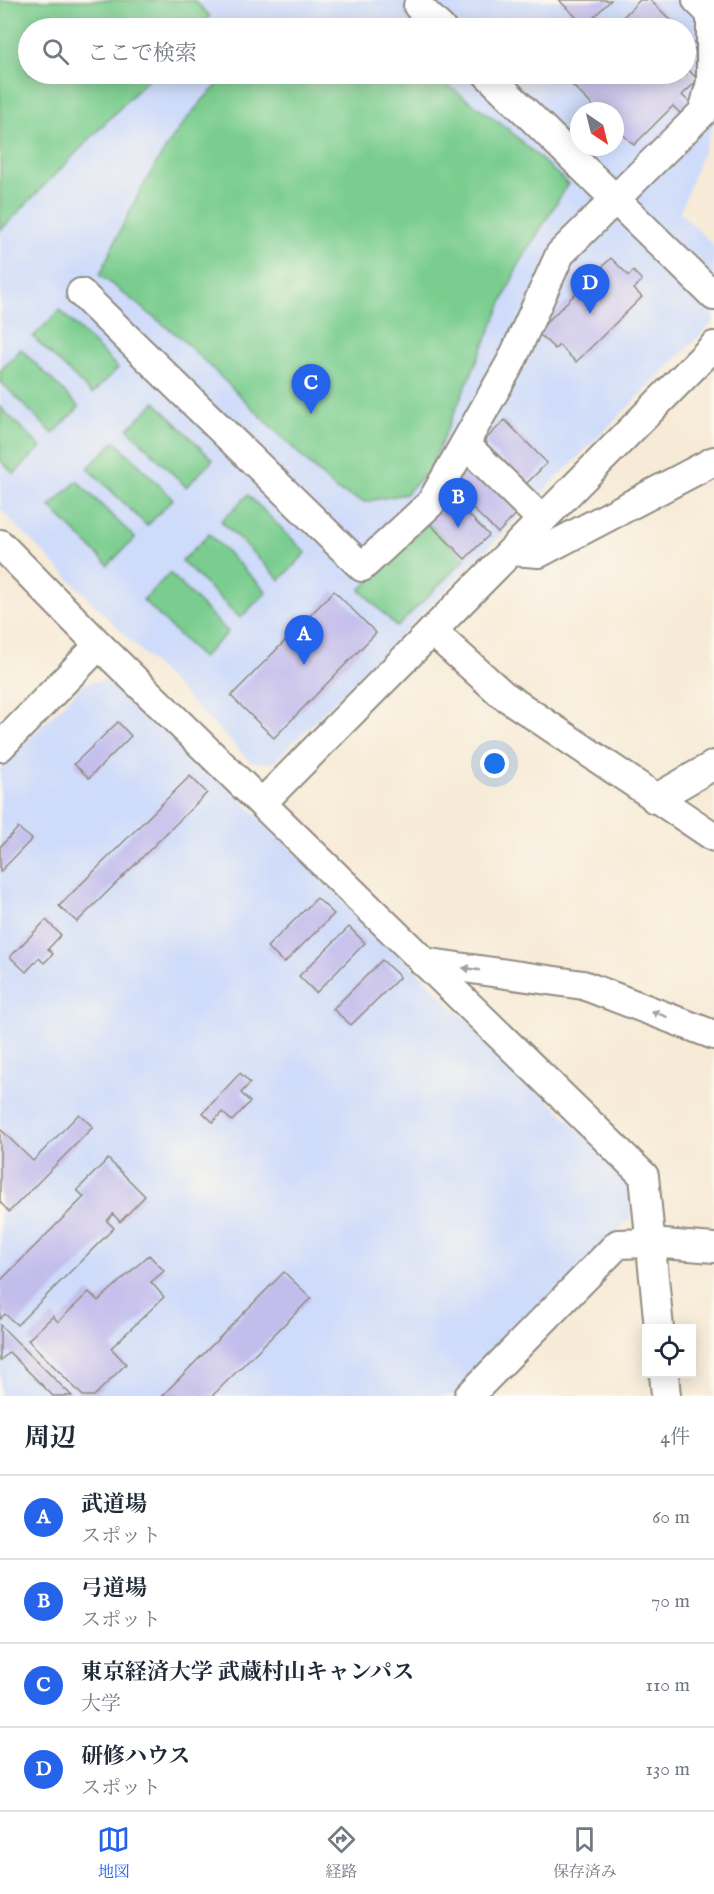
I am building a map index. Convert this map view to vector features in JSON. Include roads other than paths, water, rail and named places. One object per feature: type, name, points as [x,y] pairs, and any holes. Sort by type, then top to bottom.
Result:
[{"type":"street","points":[[81,293],[362,567],[432,502],[511,362],[560,254],[703,112],[711,82],[711,14],[697,0]]},
{"type":"street","points":[[413,2],[430,18]]},
{"type":"street","points":[[497,84],[714,296]]},
{"type":"street","points":[[262,803],[714,346]]},
{"type":"street","points":[[465,444],[542,520]]},
{"type":"street","points":[[512,551],[539,553],[714,461]]},
{"type":"street","points":[[0,544],[99,645],[644,1176],[659,1324]]},
{"type":"street","points":[[432,631],[502,694],[714,837]]},
{"type":"street","points":[[0,747],[99,645]]},
{"type":"street","points":[[655,799],[714,765]]},
{"type":"street","points":[[423,962],[583,986],[714,1035]]},
{"type":"street","points":[[469,1396],[618,1244],[651,1243],[714,1248]]},
{"type":"street","points":[[664,1378],[666,1396]]},
{"type":"place","name":"研修ハウス","points":[[590,314]]},
{"type":"place","name":"東京経済大学 武蔵村山キャンパス","points":[[311,414]]},
{"type":"place","name":"弓道場","points":[[458,528]]},
{"type":"place","name":"武道場","points":[[304,665]]}]
